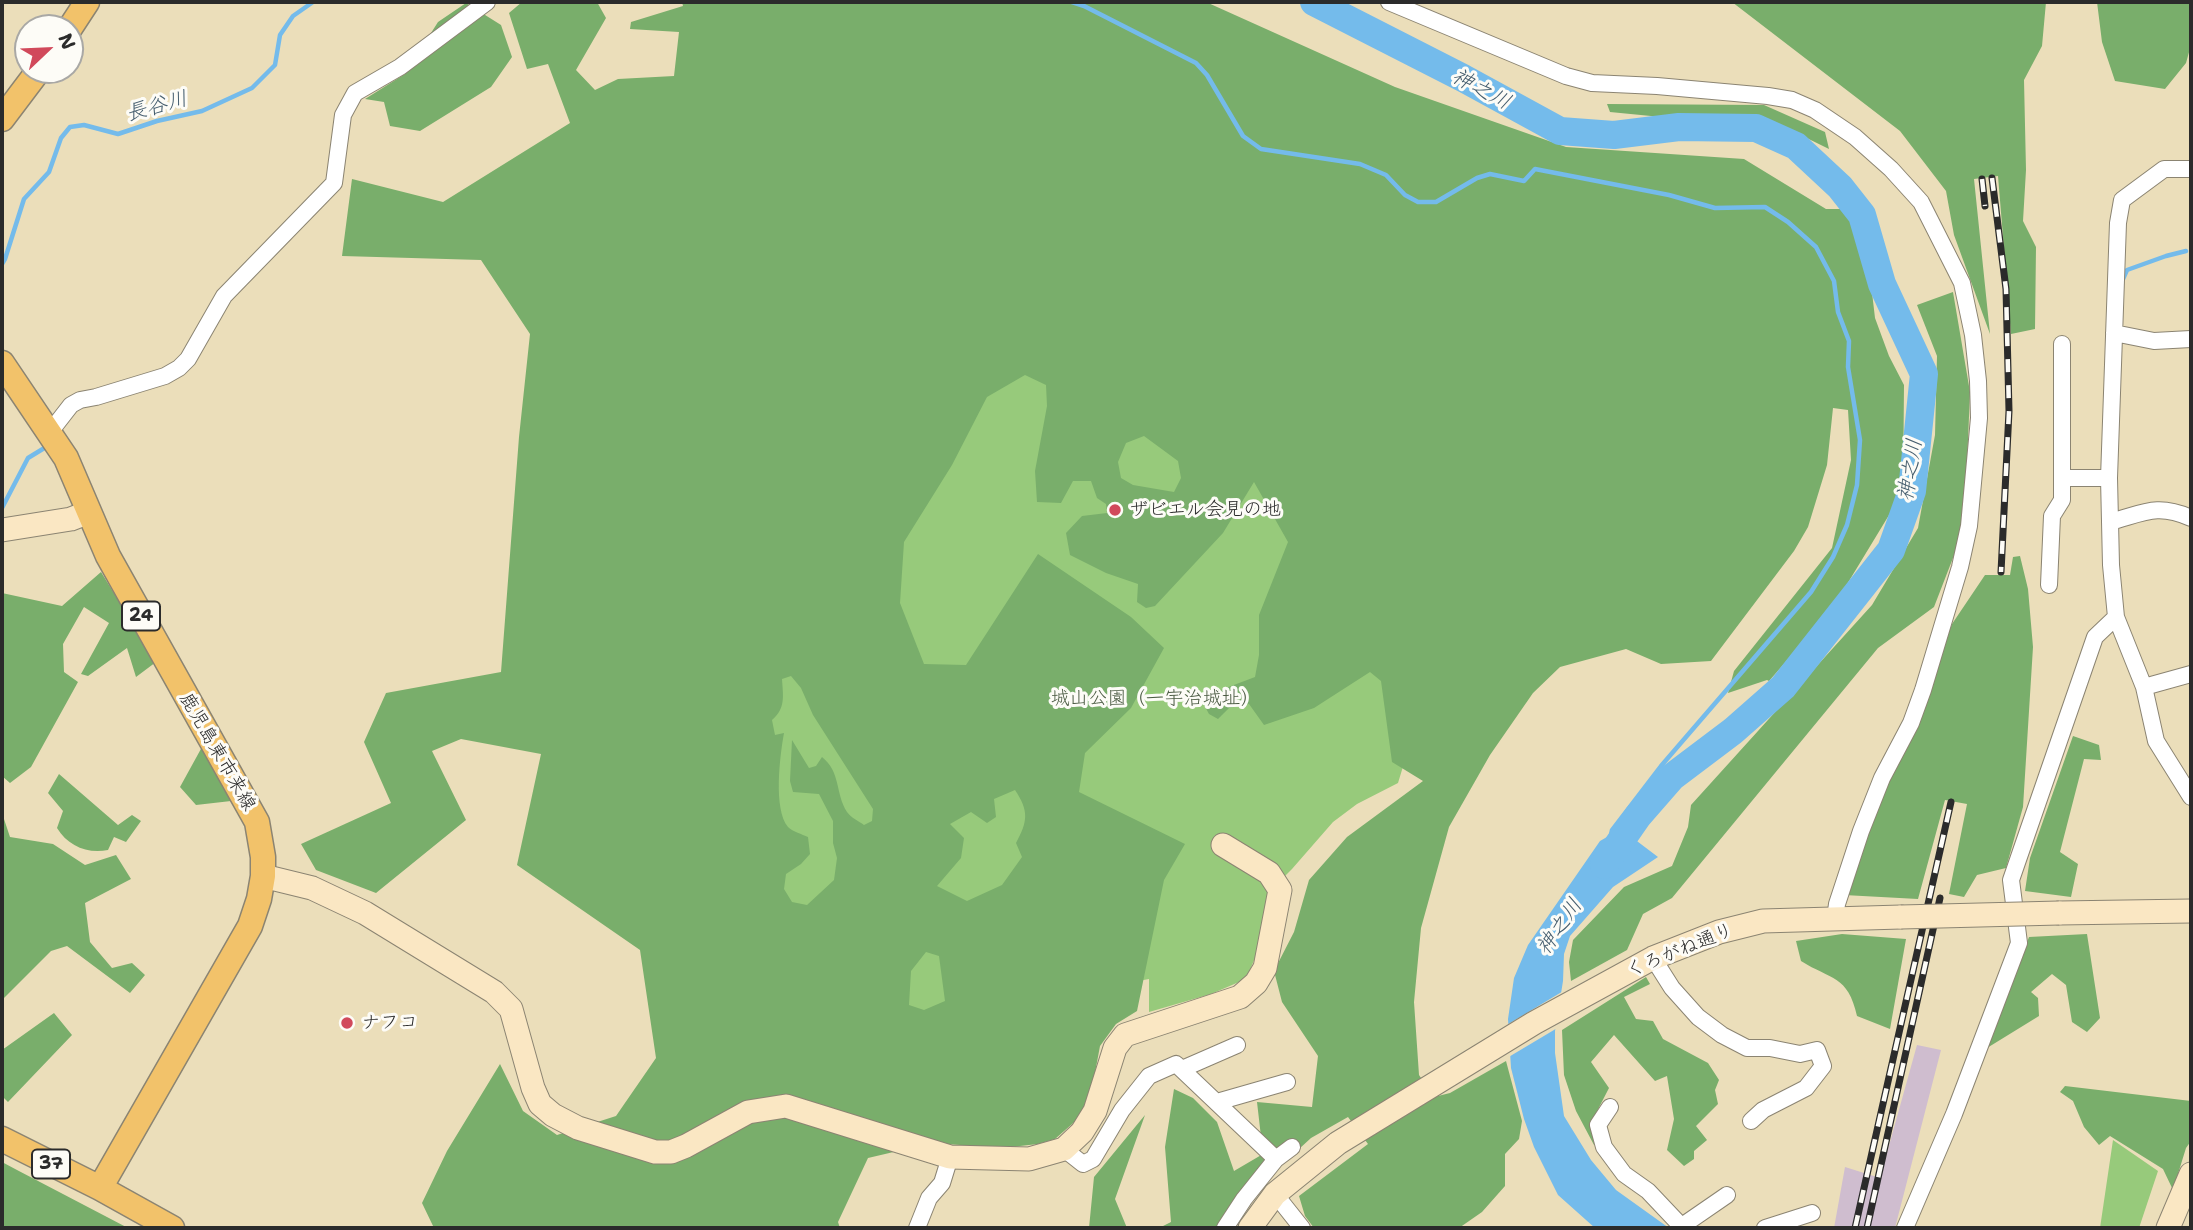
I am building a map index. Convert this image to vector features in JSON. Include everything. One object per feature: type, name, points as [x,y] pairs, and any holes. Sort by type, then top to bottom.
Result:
[{"type":"main road","points":[[2,119],[28,84]]},
{"type":"main road","name":"鹿児島東市来線","points":[[2,363],[66,458],[114,568],[206,734],[250,807],[260,838],[263,876],[250,926],[100,1188]]},
{"type":"main road","name":"37","points":[[2,1139],[100,1188]]},
{"type":"main road","points":[[100,1188],[172,1228]]},
{"type":"street","points":[[50,432],[71,405],[80,400],[164,376],[179,368],[188,359],[224,296],[334,183],[343,115],[355,93],[400,67],[487,2]]},
{"type":"street","points":[[1390,2],[1566,76],[1592,83],[1768,96],[1792,100],[1815,110],[1855,137],[1891,169],[1921,202],[1948,251],[1962,283],[1973,335],[1978,380],[1979,418],[1969,526],[1960,567],[1923,690],[1911,723],[1882,778],[1861,831],[1837,904],[1835,919]]},
{"type":"street","points":[[2191,169],[2164,169],[2122,200],[2118,223],[2109,478],[2116,617],[2144,687],[2156,741],[2191,797]]},
{"type":"street","points":[[2115,333],[2154,341],[2191,339]]},
{"type":"street","points":[[2049,585],[2052,516],[2062,500],[2062,344]]},
{"type":"street","points":[[2062,478],[2109,478]]},
{"type":"street","points":[[2110,522],[2159,509],[2173,510],[2191,518]]},
{"type":"street","points":[[2,530],[71,519],[89,512]]},
{"type":"street","points":[[1905,1228],[1954,1114],[2019,943],[2011,880],[2095,637],[2116,617]]},
{"type":"street","points":[[2144,687],[2191,674]]},
{"type":"street","points":[[263,876],[312,888],[365,914],[494,992],[511,1009],[540,1104],[553,1115],[578,1128],[654,1152],[671,1152],[748,1112],[786,1106],[950,1157],[1029,1160],[1064,1149],[1082,1132],[1095,1111],[1115,1048],[1125,1035],[1240,997],[1256,983],[1265,968],[1280,890],[1269,873],[1223,845]]},
{"type":"street","name":"くろがね通り","points":[[1250,1228],[1275,1194],[1338,1143],[1534,1023],[1644,962],[1718,932],[1763,922],[2191,911]]},
{"type":"street","points":[[1644,962],[1698,1017],[1722,1035],[1747,1048],[1770,1048],[1800,1054],[1817,1050],[1823,1066],[1807,1088],[1763,1110],[1751,1121]]},
{"type":"street","points":[[1182,1069],[1237,1045]]},
{"type":"street","points":[[1064,1149],[1083,1164],[1093,1159],[1122,1110],[1149,1076],[1176,1064],[1276,1159]]},
{"type":"street","points":[[1217,1102],[1287,1082]]},
{"type":"street","points":[[1610,1107],[1598,1125],[1604,1147],[1624,1174],[1648,1191],[1682,1227],[1727,1195]]},
{"type":"street","points":[[1225,1228],[1276,1159],[1292,1147]]},
{"type":"street","points":[[917,1228],[929,1198],[942,1183],[950,1157]]},
{"type":"street","points":[[2168,1228],[2191,1174]]},
{"type":"street","points":[[1275,1194],[1302,1228]]},
{"type":"street","points":[[1765,1228],[1812,1213]]},
{"type":"shaded area","points":[[1917,1045],[1941,1050],[1895,1228],[1834,1228],[1845,1167],[1880,1178]]},
{"type":"green space","points":[[522,2],[597,2],[606,18],[576,70],[595,90],[618,79],[674,76],[679,32],[630,29],[631,22],[683,6],[682,2],[1206,2],[1395,87],[1566,147],[1744,159],[1826,209],[1847,209],[1871,284],[1875,318],[1889,356],[1904,385],[1903,492],[1832,609],[1769,681],[1728,693],[1734,671],[1832,548],[1851,460],[1848,410],[1833,408],[1827,465],[1808,527],[1794,551],[1711,661],[1661,664],[1626,649],[1560,667],[1533,693],[1490,755],[1449,827],[1421,928],[1414,1002],[1419,1075],[1434,1097],[1450,1093],[1506,1061],[1522,1121],[1519,1139],[1505,1154],[1505,1186],[1482,1212],[1459,1228],[1314,1228],[1305,1216],[1299,1196],[1368,1144],[1348,1117],[1311,1138],[1264,1181],[1230,1228],[1159,1228],[1171,1222],[1165,1147],[1174,1089],[1193,1098],[1217,1122],[1234,1171],[1263,1154],[1257,1102],[1312,1107],[1318,1056],[1282,1002],[1274,971],[1294,932],[1309,880],[1347,837],[1423,781],[1392,762],[1381,681],[1370,672],[1314,708],[1264,725],[1249,704],[1229,708],[1218,719],[1209,714],[1203,703],[1210,694],[1255,677],[1259,655],[1259,615],[1288,542],[1254,482],[1223,533],[1155,606],[1146,608],[1137,602],[1138,584],[1106,573],[1070,555],[1066,533],[1082,516],[1107,513],[1106,504],[1097,498],[1091,481],[1073,481],[1061,503],[1037,502],[1035,471],[1047,406],[1046,385],[1025,375],[987,397],[952,465],[904,542],[900,603],[924,664],[966,665],[1038,554],[1131,617],[1164,648],[1131,708],[1085,753],[1079,792],[1185,844],[1164,880],[1137,1011],[1116,1024],[1100,1046],[1088,1110],[1055,1139],[1038,1144],[1002,1148],[932,1143],[868,1158],[838,1222],[840,1228],[434,1228],[422,1203],[447,1151],[500,1064],[523,1111],[557,1135],[616,1116],[656,1058],[640,950],[517,865],[541,754],[461,739],[432,751],[466,820],[376,893],[316,870],[301,844],[391,803],[364,742],[386,693],[501,672],[519,437],[530,334],[481,260],[342,256],[352,179],[443,202],[570,123],[548,64],[527,69],[509,13]],"holes":[[[1144,436],[1178,461],[1181,478],[1174,492],[1133,485],[1121,478],[1118,462],[1126,443]],[[791,676],[801,688],[813,715],[873,809],[872,821],[864,825],[851,816],[843,805],[835,776],[828,763],[822,757],[816,766],[809,768],[792,740],[790,781],[793,792],[819,794],[833,821],[833,843],[837,858],[834,880],[807,905],[792,902],[784,889],[786,874],[810,854],[808,837],[788,827],[780,808],[779,782],[784,733],[775,735],[772,720],[782,706],[782,679]],[[1015,790],[1020,797],[1025,810],[1025,822],[1016,843],[1022,857],[1002,885],[967,901],[937,886],[961,858],[964,838],[950,824],[971,812],[987,823],[996,817],[994,799]],[[926,952],[939,956],[945,1001],[924,1010],[909,1005],[911,971]]]},
{"type":"green space","points":[[1732,2],[2046,2],[2042,46],[2024,80],[2026,170],[2023,221],[2036,247],[2035,329],[2011,334],[1998,176],[1974,179],[1990,334],[1954,235],[1946,191],[1900,131]]},
{"type":"green space","points":[[2097,2],[2191,2],[2191,45],[2186,63],[2165,89],[2115,81],[2102,42]]},
{"type":"green space","points":[[466,3],[501,25],[512,57],[491,87],[420,131],[390,126],[384,102],[365,99],[405,74],[438,22]]},
{"type":"green space","points":[[1607,104],[1764,105],[1825,132],[1829,149],[1762,116],[1651,116],[1610,112]]},
{"type":"green space","points":[[1953,292],[1970,392],[1966,489],[1958,545],[1934,607],[1878,648],[1672,898],[1643,914],[1627,950],[1571,981],[1569,962],[1573,940],[1624,887],[1672,866],[1688,827],[1691,805],[1872,605],[1918,528],[1935,435],[1937,356],[1917,305]]},
{"type":"green space","name":"城山公園（一宇治城址）","points":[[1008,366],[1272,465],[1389,673],[1405,760],[1398,783],[1357,804],[1333,822],[1269,892],[1261,944],[1246,979],[1211,994],[1149,1012],[1149,979],[1073,993],[925,1053],[772,905],[751,633],[885,646],[881,546]]},
{"type":"green space","points":[[2020,556],[2028,589],[2033,647],[2023,807],[2006,868],[1977,875],[1964,897],[1949,894],[1967,804],[1945,800],[1918,899],[1844,895],[1867,828],[1921,707],[1952,624],[1985,575],[2010,575],[2013,557]]},
{"type":"green space","points":[[101,572],[156,662],[136,677],[127,648],[88,676],[81,674],[109,623],[84,607],[63,644],[64,672],[78,682],[31,767],[10,783],[2,776],[2,593],[62,606]]},
{"type":"green space","points":[[2073,736],[2099,745],[2101,760],[2084,759],[2060,852],[2078,864],[2071,897],[2025,891],[2030,858]]},
{"type":"green space","points":[[202,747],[231,801],[196,805],[180,787]]},
{"type":"green space","points":[[59,774],[118,825],[132,815],[141,821],[126,842],[114,837],[108,850],[93,851],[72,844],[61,834],[57,828],[63,811],[48,793]]},
{"type":"green space","points":[[2,813],[10,837],[53,844],[85,865],[116,855],[131,879],[85,903],[90,942],[112,968],[132,963],[145,975],[130,993],[67,946],[51,951],[2,1000]]},
{"type":"green space","points":[[1842,934],[1906,939],[1890,1029],[1857,1016],[1849,993],[1837,980],[1801,961],[1796,941]]},
{"type":"green space","points":[[2087,934],[2100,1018],[2087,1032],[2072,1022],[2066,985],[2052,974],[2031,992],[2038,998],[2039,1016],[1987,1048],[2029,937]]},
{"type":"green space","points":[[1646,977],[1650,984],[1624,997],[1636,1019],[1653,1021],[1663,1039],[1708,1063],[1719,1080],[1715,1090],[1718,1104],[1696,1126],[1707,1140],[1694,1151],[1694,1159],[1684,1166],[1667,1150],[1674,1119],[1667,1076],[1655,1081],[1614,1035],[1591,1062],[1609,1088],[1593,1119],[1594,1145],[1576,1111],[1564,1075],[1562,1030]]},
{"type":"green space","points":[[54,1013],[72,1035],[8,1102],[2,1096],[2,1050]]},
{"type":"green space","points":[[2065,1086],[2191,1101],[2191,1141],[2186,1148],[2173,1190],[2163,1169],[2110,1136],[2099,1145],[2084,1127],[2073,1101],[2060,1092]]},
{"type":"green space","points":[[1145,1115],[1115,1199],[1127,1228],[1089,1228],[1094,1177]]},
{"type":"green space","points":[[2113,1140],[2158,1171],[2139,1228],[2100,1228]]},
{"type":"green space","points":[[2,1162],[17,1170],[128,1228],[2,1228]]},
{"type":"water","points":[[1621,829],[1658,857],[1613,887],[1570,936],[1564,954],[1555,1053],[1564,1116],[1591,1160],[1616,1190],[1669,1228],[1595,1228],[1558,1195],[1534,1147],[1511,1068],[1508,1019],[1514,978],[1528,945],[1600,841]]},
{"type":"pier","points":[[1565,990],[1559,1027],[1507,1058],[1505,1026]]},
{"type":"waterway","name":"長谷川","points":[[2,264],[24,199],[49,172],[61,138],[70,127],[84,125],[118,134],[157,121],[202,111],[252,88],[275,65],[280,35],[293,16],[313,2]]},
{"type":"waterway","points":[[1072,2],[1196,63],[1207,75],[1243,136],[1261,149],[1360,164],[1386,175],[1405,195],[1418,202],[1436,202],[1477,178],[1490,174],[1524,181],[1535,169],[1669,195],[1715,208],[1765,207],[1788,222],[1816,247],[1834,281],[1838,312],[1849,341],[1848,367],[1860,440],[1857,485],[1847,525],[1833,557],[1811,592],[1661,766],[1612,830],[1610,840]]},
{"type":"waterway","name":"神之川","points":[[1314,2],[1560,131],[1614,135],[1679,127],[1756,128],[1796,146],[1840,187],[1862,215],[1882,284],[1924,374],[1912,491],[1891,550],[1783,687],[1733,731],[1672,777],[1638,816],[1604,865]]},
{"type":"waterway","points":[[2123,279],[2127,270],[2186,251]]},
{"type":"waterway","points":[[2,508],[28,458],[46,447],[45,445]]},
{"type":"railway","points":[[1992,178],[2006,289],[2009,411],[2001,572]]},
{"type":"railway","points":[[1982,179],[1985,206]]},
{"type":"railway","points":[[1855,1228],[1951,802]]},
{"type":"railway","points":[[1867,1228],[1940,898]]},
{"type":"place","name":"ザビエル会見の地","points":[[1115,510]]},
{"type":"place","name":"ナフコ","points":[[347,1023]]}]
